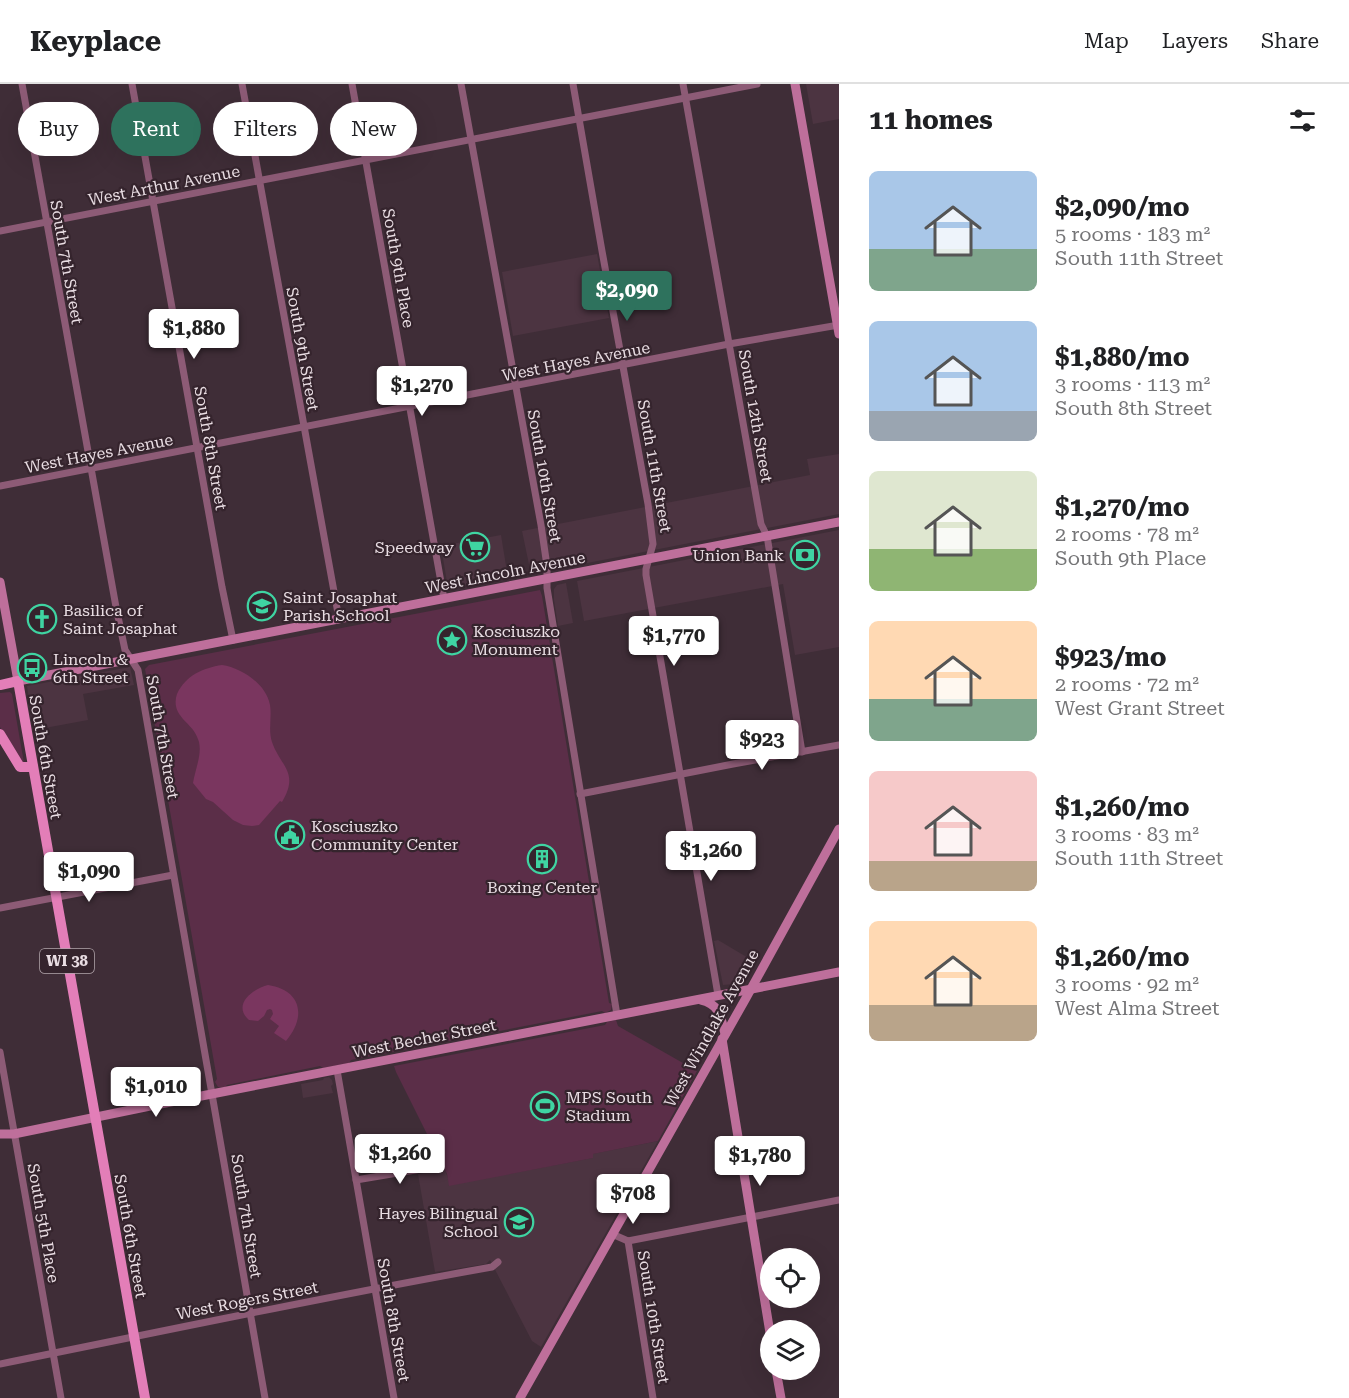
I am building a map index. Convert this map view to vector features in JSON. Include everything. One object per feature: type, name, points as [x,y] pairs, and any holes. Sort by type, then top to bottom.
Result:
[{"type":"main road","name":"West Lincoln Avenue","points":[[0,685],[18,681]]},
{"type":"main road","name":"South 6th Street","points":[[18,681],[145,1398]]},
{"type":"main road","points":[[0,734],[20,767],[33,767]]},
{"type":"street","name":"South 7th Street","points":[[22,84],[119,624],[125,650],[138,670],[265,1398]]},
{"type":"street","name":"South 8th Street","points":[[132,84],[233,640]]},
{"type":"street","name":"South 9th Street","points":[[242,84],[339,619]]},
{"type":"street","name":"South 9th Place","points":[[352,84],[444,599]]},
{"type":"street","name":"South 10th Street","points":[[461,84],[544,546],[547,588],[617,1015]]},
{"type":"street","name":"South 11th Street","points":[[573,84],[648,504],[653,544],[646,575],[718,995]]},
{"type":"street","name":"South 12th Street","points":[[683,84],[761,524],[766,536],[802,752]]},
{"type":"street","name":"West Arthur Avenue","points":[[0,231],[757,84]]},
{"type":"street","points":[[795,84],[838,328]]},
{"type":"street","name":"West Hayes Avenue","points":[[0,486],[729,344],[838,328]]},
{"type":"street","name":"West Lincoln Avenue","points":[[18,681],[839,522]]},
{"type":"street","name":"South 6th Street","points":[[0,582],[18,681]]},
{"type":"street","points":[[580,794],[839,745]]},
{"type":"street","name":"West Windlake Avenue","points":[[520,1398],[839,829]]},
{"type":"street","points":[[0,908],[173,875]]},
{"type":"street","name":"West Becher Street","points":[[0,1134],[14,1134],[839,973]]},
{"type":"street","points":[[699,999],[710,1002],[717,1010],[723,1037],[768,1320]]},
{"type":"street","name":"South 5th Place","points":[[0,1052],[62,1398]]},
{"type":"street","name":"South 8th Street","points":[[337,1070],[394,1398]]},
{"type":"street","name":"West Becher Street","points":[[0,1141],[14,1134]]},
{"type":"street","points":[[356,1180],[439,1166]]},
{"type":"street","points":[[612,1234],[628,1241],[839,1200]]},
{"type":"street","name":"South 10th Street","points":[[628,1241],[653,1398]]},
{"type":"street","name":"West Rogers Street","points":[[0,1364],[249,1312],[492,1267],[498,1262]]},
{"type":"street","points":[[777,1380],[780,1398]]},
{"type":"shaded area","points":[[806,84],[839,84],[839,119],[813,124]]},
{"type":"shaded area","points":[[597,254],[609,318],[513,336],[502,272]]},
{"type":"shaded area","points":[[839,454],[839,514],[531,574],[522,531],[810,475],[807,459]]},
{"type":"shaded area","points":[[839,530],[839,647],[795,655],[783,584],[584,621],[577,581]]},
{"type":"shaded area","points":[[501,535],[508,578],[448,588],[441,546]]},
{"type":"shaded area","points":[[566,583],[573,623],[558,626],[554,589],[557,585]]},
{"type":"shaded area","points":[[540,590],[609,1003],[612,1004],[611,1010],[218,1087],[215,1082],[217,1079],[145,669],[149,665]]},
{"type":"shaded area","points":[[222,665],[245,673],[264,690],[270,705],[272,742],[289,776],[287,792],[282,802],[280,801],[259,825],[243,825],[233,820],[213,802],[206,799],[193,783],[200,747],[195,733],[178,712],[176,696],[190,677],[202,670]]},
{"type":"shaded area","points":[[130,667],[134,685],[83,694],[88,720],[34,730],[27,686]]},
{"type":"shaded area","points":[[10,692],[24,763],[21,763],[0,727],[0,693]]},
{"type":"shaded area","points":[[718,940],[755,962],[744,983],[723,985],[714,941]]},
{"type":"shaded area","points":[[268,985],[288,992],[297,1005],[297,1022],[286,1041],[274,1033],[279,1026],[270,1019],[273,1014],[272,1010],[267,1010],[258,1021],[249,1020],[244,1014],[243,1003],[246,998],[256,990]]},
{"type":"shaded area","name":"MPS South Stadium","points":[[616,1020],[618,1026],[697,1071],[658,1141],[593,1154],[593,1158],[449,1186],[447,1174],[394,1066],[605,1025],[607,1022]]},
{"type":"shaded area","points":[[329,1077],[333,1084],[331,1086],[333,1093],[303,1098],[301,1084]]},
{"type":"shaded area","name":"Hayes Bilingual School","points":[[658,1141],[541,1347],[532,1341],[490,1260],[486,1264],[435,1272],[418,1174],[445,1169],[450,1185],[592,1158],[592,1154]]},
{"type":"place","name":"Speedway","points":[[475,547]]},
{"type":"place","name":"Union Bank","points":[[805,555]]},
{"type":"place","name":"Saint Josaphat Parish School","points":[[262,606]]},
{"type":"place","name":"Basilica of Saint Josaphat","points":[[42,619]]},
{"type":"place","name":"Kosciuszko Monument","points":[[452,640]]},
{"type":"place","name":"Lincoln & 6th Street","points":[[32,668]]},
{"type":"place","name":"Kosciuszko Community Center","points":[[290,835]]},
{"type":"place","name":"Boxing Center","points":[[542,859]]},
{"type":"place","name":"MPS South Stadium","points":[[545,1106]]},
{"type":"place","name":"Hayes Bilingual School","points":[[519,1222]]}]
